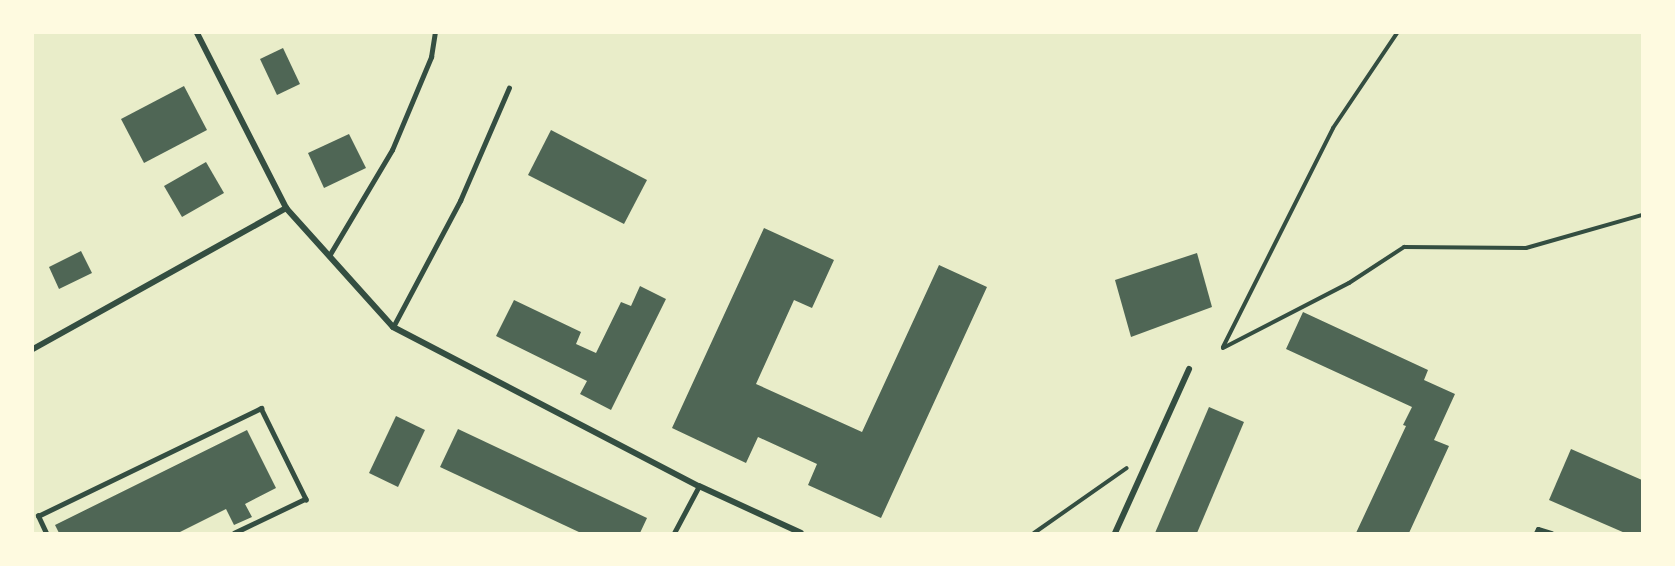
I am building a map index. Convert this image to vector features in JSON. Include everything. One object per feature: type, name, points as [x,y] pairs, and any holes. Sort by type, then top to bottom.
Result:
[{"type":"street","points":[[197,33],[286,208],[393,327],[699,486],[801,533]]},
{"type":"street","points":[[33,349],[286,208]]},
{"type":"street","points":[[1115,533],[1189,369]]},
{"type":"lane","points":[[329,256],[392,150],[431,57],[435,33]]},
{"type":"lane","points":[[393,327],[460,201],[508,88]]},
{"type":"lane","points":[[46,533],[38,516],[261,408],[306,499],[236,533]]},
{"type":"lane","points":[[674,533],[699,486]]},
{"type":"lane","points":[[1536,533],[1538,529],[1551,533]]},
{"type":"path","points":[[1397,33],[1333,128],[1223,348],[1349,283],[1404,247],[1526,248],[1642,215]]},
{"type":"path","points":[[1034,533],[1153,450]]},
{"type":"building","points":[[283,48],[300,84],[277,95],[260,59]]},
{"type":"building","points":[[184,86],[207,130],[144,163],[121,119]]},
{"type":"building","points":[[551,130],[647,180],[624,224],[528,175]]},
{"type":"building","points":[[349,134],[366,168],[324,188],[308,153]]},
{"type":"building","points":[[206,162],[224,193],[182,217],[164,186]]},
{"type":"building","points":[[764,228],[834,260],[812,308],[794,300],[756,384],[862,432],[939,265],[987,287],[881,518],[808,485],[817,464],[758,437],[746,463],[672,428]]},
{"type":"building","points":[[81,251],[92,273],[59,289],[49,267]]},
{"type":"building","points":[[1197,253],[1212,307],[1131,337],[1115,280]]},
{"type":"building","points":[[640,286],[666,299],[611,410],[580,394],[587,381],[496,336],[514,300],[581,332],[576,344],[596,353],[621,302],[631,306]]},
{"type":"building","points":[[1303,312],[1428,370],[1424,380],[1455,394],[1434,440],[1449,446],[1409,533],[1356,533],[1406,426],[1403,425],[1412,407],[1286,349]]},
{"type":"building","points":[[1209,407],[1244,422],[1197,533],[1155,533]]},
{"type":"building","points":[[396,416],[425,430],[398,487],[369,473]]},
{"type":"building","points":[[458,429],[647,518],[640,533],[581,533],[440,467]]},
{"type":"building","points":[[247,430],[276,488],[245,504],[252,517],[234,525],[226,509],[178,533],[59,533],[55,525]]},
{"type":"building","points":[[1571,449],[1642,480],[1642,533],[1625,533],[1549,500]]}]
